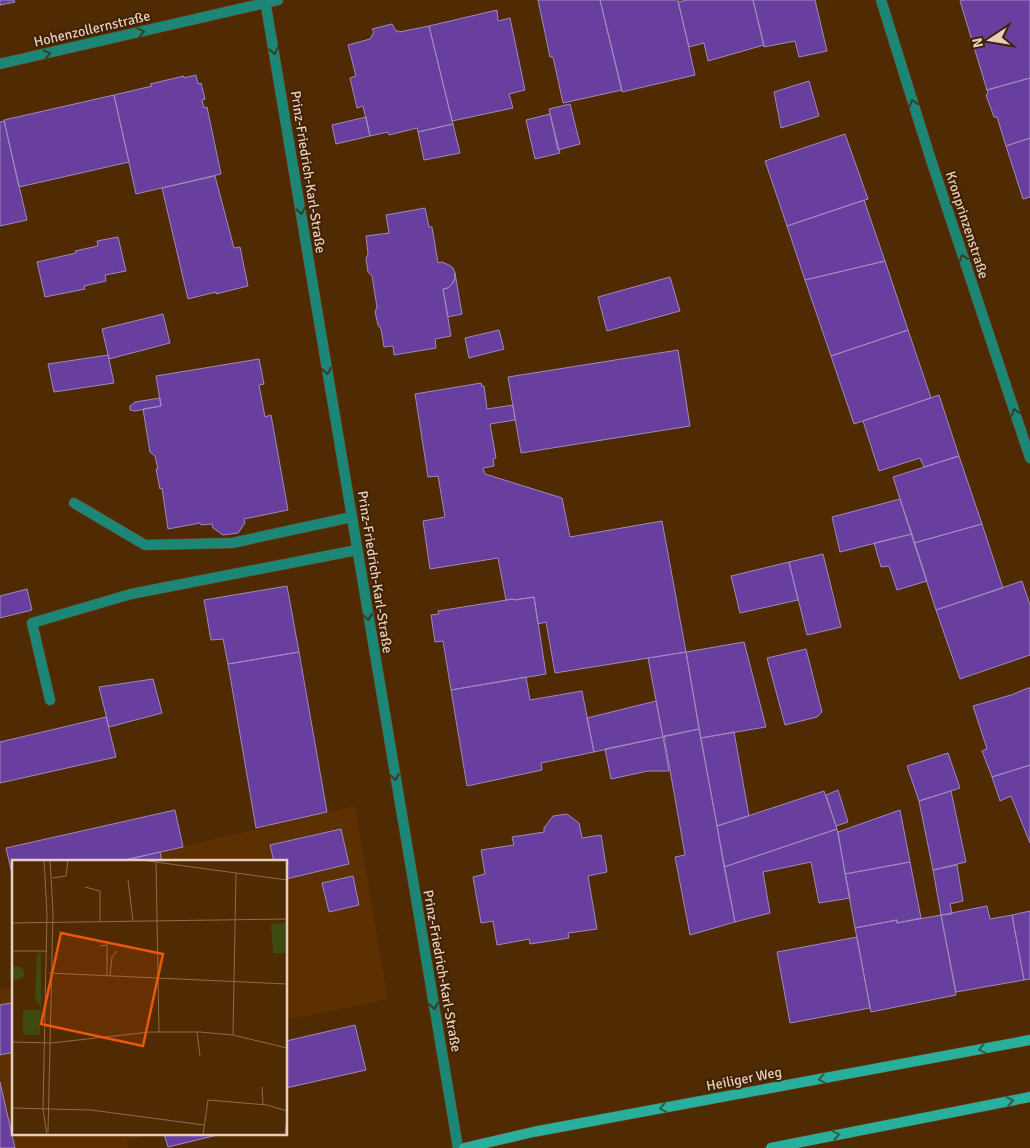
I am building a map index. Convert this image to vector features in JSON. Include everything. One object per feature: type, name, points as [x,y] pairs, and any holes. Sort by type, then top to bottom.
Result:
[{"type":"main road","name":"Heiliger Weg","points":[[464,1148],[533,1132],[1030,1040]]},
{"type":"main road","points":[[771,1148],[1030,1097]]},
{"type":"street","name":"Hohenzollernstraße","points":[[0,64],[266,1],[278,0]]},
{"type":"street","name":"Kronprinzenstraße","points":[[881,0],[933,166],[1030,458]]},
{"type":"street","name":"Prinz-Friedrich-Karl-Straße","points":[[266,1],[458,1148]]},
{"type":"street","points":[[74,503],[145,546],[232,543],[352,517]]},
{"type":"street","points":[[50,700],[32,623],[130,594],[357,550]]},
{"type":"shaded area","points":[[355,806],[388,999],[288,1020],[288,860],[125,860]]},
{"type":"shaded area","points":[[12,986],[12,1136],[148,1136],[127,1141],[129,1148],[0,1148],[0,989]]},
{"type":"building","points":[[0,0],[14,0],[15,2],[0,5]]},
{"type":"building","points":[[538,0],[600,0],[622,90],[563,103],[553,57],[550,57]]},
{"type":"building","points":[[600,0],[678,0],[695,75],[622,92]]},
{"type":"building","points":[[687,0],[753,0],[764,45],[708,61],[704,43],[689,47],[678,2]]},
{"type":"building","points":[[753,0],[815,0],[827,51],[799,57],[795,41],[764,47]]},
{"type":"building","points":[[1030,0],[1030,78],[987,90],[960,1]]},
{"type":"building","points":[[497,10],[498,21],[510,18],[525,90],[509,94],[513,108],[452,121],[429,26]]},
{"type":"building","points":[[392,24],[396,31],[399,32],[429,26],[453,124],[418,132],[417,128],[389,135],[388,132],[370,136],[363,106],[357,108],[350,78],[356,76],[348,45],[370,39],[374,32],[372,29]]},
{"type":"building","points":[[196,75],[198,84],[201,83],[205,99],[202,100],[204,108],[207,107],[221,174],[136,194],[114,95],[152,86],[150,84]]},
{"type":"building","points":[[1030,78],[1030,138],[1006,146],[997,117],[994,117],[986,95],[988,93],[987,90]]},
{"type":"building","points":[[809,81],[819,116],[781,128],[774,92]]},
{"type":"building","points":[[114,95],[129,162],[19,187],[4,120]]},
{"type":"building","points":[[570,104],[580,144],[558,150],[549,109]]},
{"type":"building","points":[[550,114],[560,153],[535,159],[526,120]]},
{"type":"building","points":[[366,117],[370,136],[336,144],[332,125]]},
{"type":"building","points":[[4,121],[27,220],[0,226],[0,122]]},
{"type":"building","points":[[453,124],[460,153],[424,160],[418,132]]},
{"type":"building","points":[[845,134],[868,199],[787,226],[765,161]]},
{"type":"building","points":[[1030,138],[1030,197],[1023,199],[1006,146]]},
{"type":"building","points":[[215,176],[234,248],[240,247],[248,286],[188,299],[162,188]]},
{"type":"building","points":[[864,200],[885,261],[805,280],[787,226]]},
{"type":"building","points":[[425,208],[429,227],[432,227],[438,263],[442,262],[449,265],[455,273],[455,279],[452,284],[448,288],[443,289],[451,336],[435,339],[436,348],[394,355],[393,346],[384,347],[381,329],[378,325],[372,276],[368,272],[366,259],[368,254],[366,236],[389,233],[386,215]]},
{"type":"building","points":[[118,237],[126,271],[105,275],[106,281],[84,286],[85,289],[45,297],[37,262],[76,253],[75,251],[98,246],[97,241]]},
{"type":"building","points":[[885,261],[908,330],[831,356],[805,280]]},
{"type":"building","points":[[455,273],[462,314],[448,317],[443,289],[448,288],[452,284],[455,279]]},
{"type":"building","points":[[670,277],[680,311],[607,331],[598,297]]},
{"type":"building","points":[[163,314],[170,343],[109,359],[102,329]]},
{"type":"building","points":[[499,330],[504,349],[469,358],[465,338]]},
{"type":"building","points":[[908,330],[931,398],[854,424],[831,356]]},
{"type":"building","points":[[678,350],[690,426],[521,453],[508,377]]},
{"type":"building","points":[[108,355],[114,383],[54,392],[48,364]]},
{"type":"building","points":[[259,359],[264,384],[259,385],[265,417],[271,415],[288,510],[244,519],[245,523],[238,533],[223,535],[213,528],[212,524],[201,525],[200,523],[168,529],[162,488],[160,489],[155,456],[150,452],[143,409],[161,406],[156,376]]},
{"type":"building","points":[[481,383],[484,386],[487,409],[513,405],[515,420],[490,424],[496,458],[493,459],[494,466],[483,468],[485,474],[562,498],[570,537],[662,521],[686,652],[555,673],[546,622],[538,624],[534,597],[506,600],[498,558],[430,569],[423,521],[445,517],[438,476],[428,477],[415,394]]},
{"type":"building","points":[[939,395],[959,456],[924,467],[920,458],[879,471],[863,421]]},
{"type":"building","points":[[160,398],[161,406],[135,411],[130,410],[130,406],[135,402]]},
{"type":"building","points":[[959,456],[982,524],[914,543],[893,477]]},
{"type":"building","points":[[900,499],[912,534],[840,552],[832,517]]},
{"type":"building","points":[[982,524],[1003,588],[936,610],[914,543]]},
{"type":"building","points":[[912,534],[927,581],[897,590],[889,566],[881,567],[874,543]]},
{"type":"building","points":[[823,554],[841,627],[807,635],[789,562]]},
{"type":"building","points":[[789,562],[798,600],[740,613],[731,576]]},
{"type":"building","points":[[1022,581],[1030,605],[1030,655],[960,679],[936,610]]},
{"type":"building","points":[[287,586],[299,652],[228,664],[223,639],[211,640],[204,600]]},
{"type":"building","points":[[27,589],[32,610],[0,618],[0,596]]},
{"type":"building","points":[[534,597],[546,674],[451,690],[443,641],[435,642],[431,615],[439,614],[438,611]]},
{"type":"building","points":[[744,642],[766,727],[701,738],[686,652]]},
{"type":"building","points":[[806,649],[822,712],[817,717],[785,725],[767,658]]},
{"type":"building","points":[[299,652],[327,812],[256,828],[228,664]]},
{"type":"building","points":[[686,652],[699,729],[663,737],[648,658]]},
{"type":"building","points":[[526,677],[530,700],[582,691],[594,752],[541,763],[542,770],[467,786],[451,690]]},
{"type":"building","points":[[153,679],[162,713],[109,727],[99,687]]},
{"type":"building","points":[[1030,688],[1030,765],[992,777],[982,751],[987,749],[973,706]]},
{"type":"building","points":[[656,701],[663,737],[594,752],[587,718]]},
{"type":"building","points":[[106,717],[116,757],[0,783],[0,742]]},
{"type":"building","points":[[699,729],[735,922],[690,935],[675,857],[685,855],[664,736]]},
{"type":"building","points":[[734,732],[749,816],[717,826],[701,738]]},
{"type":"building","points":[[663,737],[669,771],[648,771],[611,779],[605,749]]},
{"type":"building","points":[[948,753],[960,788],[919,801],[907,766]]},
{"type":"building","points":[[1030,765],[1030,843],[1011,796],[1000,801],[992,777]]},
{"type":"building","points":[[838,790],[848,822],[836,826],[826,795]]},
{"type":"building","points":[[824,791],[837,829],[724,867],[717,826]]},
{"type":"building","points":[[951,791],[966,862],[933,870],[919,801]]},
{"type":"building","points":[[175,810],[183,847],[125,860],[12,860],[12,874],[6,848]]},
{"type":"building","points":[[900,810],[910,862],[845,874],[838,832]]},
{"type":"building","points":[[567,814],[579,823],[582,838],[601,835],[607,872],[588,876],[597,929],[568,933],[569,938],[530,944],[529,939],[497,945],[493,921],[481,923],[473,877],[485,874],[481,850],[514,845],[512,837],[544,832],[544,828],[553,816]]},
{"type":"building","points":[[341,829],[349,864],[288,879],[288,860],[274,860],[270,845]]},
{"type":"building","points":[[837,829],[850,898],[819,903],[811,862],[763,872],[770,913],[735,922],[724,867]]},
{"type":"building","points":[[160,852],[162,860],[125,860]]},
{"type":"building","points":[[910,862],[921,918],[897,923],[897,920],[855,928],[845,874]]},
{"type":"building","points":[[957,865],[963,901],[950,904],[952,914],[941,915],[933,870]]},
{"type":"building","points":[[353,876],[359,905],[329,912],[322,883]]},
{"type":"building","points":[[987,906],[990,919],[1012,915],[1024,980],[956,992],[941,915]]},
{"type":"building","points":[[1030,911],[1030,979],[1024,980],[1012,915]]},
{"type":"building","points":[[941,915],[956,995],[871,1012],[855,928],[897,920],[897,923]]},
{"type":"building","points":[[857,937],[870,1008],[790,1023],[777,952]]},
{"type":"building","points":[[11,1003],[12,1006],[12,1052],[0,1055],[0,1005]]},
{"type":"building","points":[[355,1025],[366,1070],[288,1088],[288,1041]]},
{"type":"building","points":[[0,1082],[15,1148],[0,1148]]},
{"type":"building","points":[[165,1136],[214,1136],[168,1147]]}]
